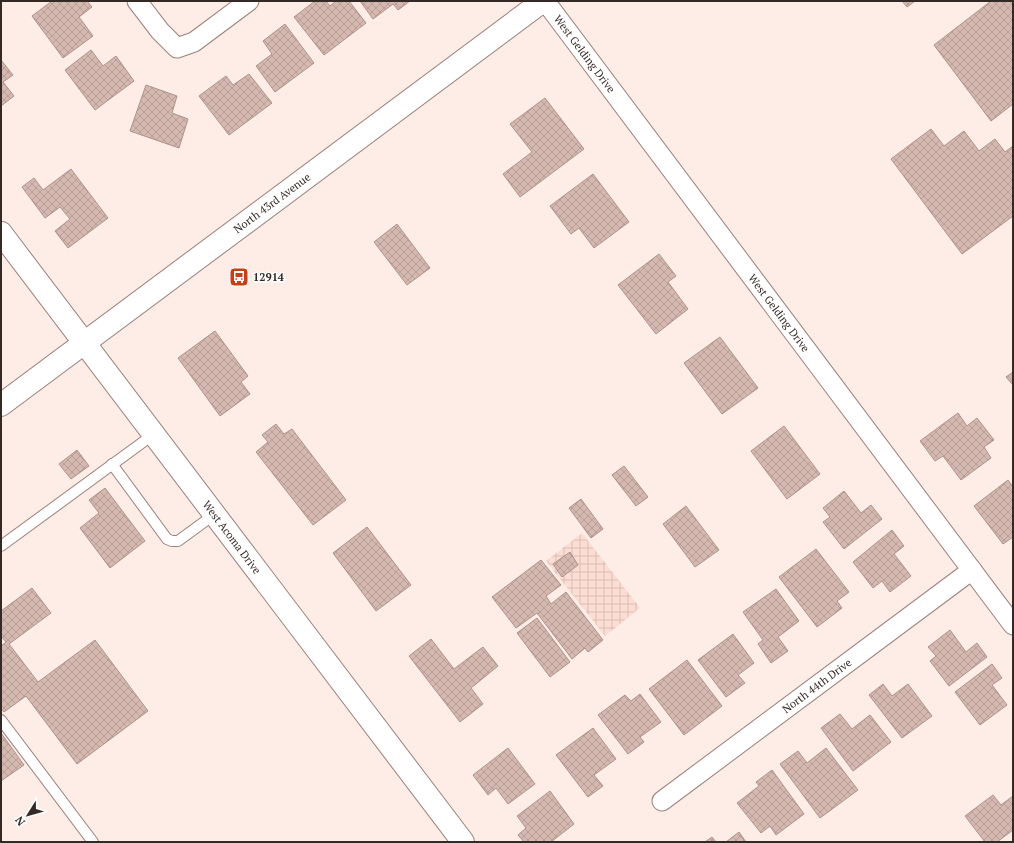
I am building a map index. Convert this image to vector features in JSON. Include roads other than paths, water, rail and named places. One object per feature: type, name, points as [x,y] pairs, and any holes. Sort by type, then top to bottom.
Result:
[{"type":"street","points":[[137,1],[160,31],[177,48],[194,42],[249,1]]},
{"type":"street","name":"North 43rd Avenue","points":[[1,405],[544,1]]},
{"type":"street","name":"West Gelding Drive","points":[[544,1],[1013,625]]},
{"type":"street","name":"West Acoma Drive","points":[[1,233],[463,842]]},
{"type":"street","name":"North 44th Drive","points":[[662,801],[972,570]]},
{"type":"lane","points":[[1,546],[154,434]]},
{"type":"lane","points":[[112,464],[167,539],[178,541],[215,514]]},
{"type":"lane","points":[[1,720],[93,842]]},
{"type":"place","name":"12914","points":[[239,277]]}]
